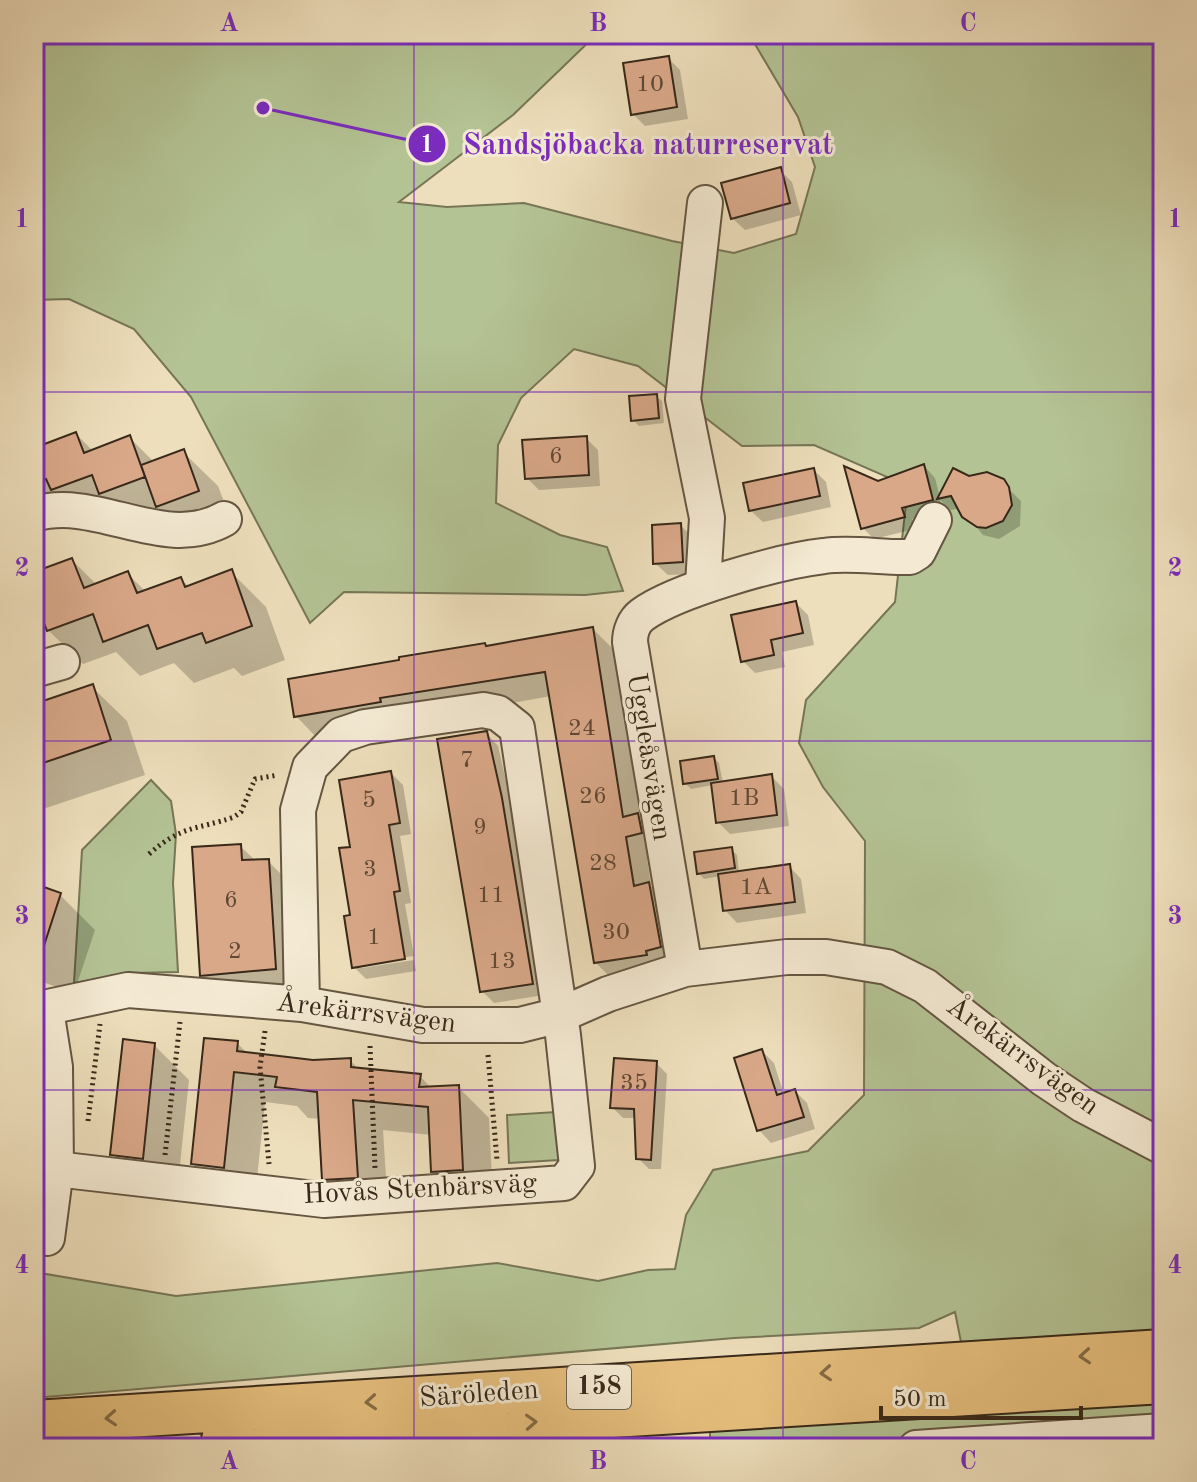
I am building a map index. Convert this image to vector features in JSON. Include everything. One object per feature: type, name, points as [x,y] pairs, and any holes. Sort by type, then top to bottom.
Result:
[{"type":"main road","name":"Säröleden","points":[[34,1422],[1163,1351]]},
{"type":"main road","name":"Säröleden","points":[[90,1448],[1163,1382]]},
{"type":"street","points":[[703,585],[707,518],[683,399],[705,203]]},
{"type":"street","points":[[34,514],[73,511],[163,531],[213,525],[224,519]]},
{"type":"street","name":"Uggleåsvägen","points":[[685,969],[658,824],[630,632],[639,617],[703,585],[826,555],[910,557],[918,552],[934,520]]},
{"type":"street","name":"Hovås Stenbärsväg","points":[[69,1171],[324,1200],[564,1183],[577,1166],[560,1015],[517,728],[508,718],[483,710],[365,727],[341,735],[326,747],[304,779]]},
{"type":"street","points":[[302,1004],[298,810],[304,779]]},
{"type":"street","name":"Årekärrsvägen","points":[[40,1010],[128,990],[302,1004],[423,1025],[520,1025],[560,1015],[608,994],[685,969],[787,957],[826,957],[887,967],[925,986],[1005,1050],[1083,1105],[1163,1147]]},
{"type":"street","points":[[40,1010],[55,1067],[69,1171],[47,1238]]},
{"type":"street","points":[[916,1448],[1163,1431]]},
{"type":"path","points":[[149,854],[170,836],[184,829],[234,817],[241,812],[250,787],[260,776],[304,779]]},
{"type":"path","points":[[161,1183],[182,1010],[188,994]]},
{"type":"path","points":[[69,1171],[101,1014],[98,995]]},
{"type":"path","points":[[267,1018],[260,1067],[271,1195]]},
{"type":"path","points":[[371,1037],[377,1198]]},
{"type":"path","points":[[487,1046],[499,1189]]},
{"type":"green space","points":[[34,34],[597,34],[513,115],[399,202],[447,207],[524,203],[672,241],[734,253],[796,234],[815,167],[798,117],[749,34],[1163,34],[1163,1331],[961,1342],[955,1312],[919,1328],[734,1338],[34,1398],[34,1272],[176,1296],[497,1263],[598,1281],[648,1270],[675,1269],[686,1215],[713,1170],[808,1151],[864,1095],[865,841],[823,787],[799,743],[806,700],[895,602],[908,486],[814,445],[742,446],[638,366],[574,349],[521,398],[498,445],[496,503],[560,535],[607,547],[623,591],[585,595],[344,592],[310,623],[191,397],[134,329],[69,299],[34,300]]},
{"type":"green space","points":[[151,780],[171,801],[176,834],[173,883],[178,972],[132,973],[74,983],[82,850]]},
{"type":"green space","points":[[556,1112],[559,1160],[509,1163],[507,1115]]},
{"type":"green space","points":[[1163,1396],[1163,1425],[812,1448],[726,1448],[710,1445],[710,1423]]},
{"type":"building","points":[[669,56],[677,107],[631,115],[623,63]]},
{"type":"building","points":[[781,167],[790,203],[731,219],[721,183]]},
{"type":"building","points":[[657,394],[659,418],[631,421],[629,396]]},
{"type":"building","points":[[76,432],[84,453],[130,435],[145,477],[99,494],[92,475],[51,490],[46,479],[34,483],[34,448]]},
{"type":"building","points":[[587,436],[589,475],[525,479],[522,440]]},
{"type":"building","points":[[184,449],[199,491],[156,507],[141,465]]},
{"type":"building","points":[[924,464],[933,500],[902,508],[905,517],[861,529],[844,466],[878,481]]},
{"type":"building","points":[[814,468],[820,496],[749,511],[743,483]]},
{"type":"building","points":[[953,468],[969,476],[987,472],[1004,479],[1009,487],[1012,505],[1003,521],[986,528],[977,527],[962,517],[951,496],[937,499]]},
{"type":"building","points":[[681,523],[683,562],[653,564],[652,525]]},
{"type":"building","points":[[72,558],[84,588],[128,571],[137,593],[181,577],[185,587],[232,569],[252,626],[206,643],[202,633],[157,649],[148,625],[103,642],[93,614],[47,631],[34,596],[34,572]]},
{"type":"building","points":[[796,601],[803,633],[771,640],[774,655],[741,662],[731,615]]},
{"type":"building","points":[[593,627],[623,817],[638,813],[642,833],[626,837],[634,886],[649,882],[661,947],[646,951],[647,955],[594,963],[545,672],[380,698],[381,702],[294,717],[288,679],[399,660],[399,657],[485,643],[486,646]]},
{"type":"building","points":[[93,684],[111,740],[34,766],[34,704]]},
{"type":"building","points":[[487,731],[502,798],[533,984],[480,992],[437,739]]},
{"type":"building","points":[[714,756],[718,779],[683,784],[680,761]]},
{"type":"building","points":[[391,771],[400,823],[389,825],[400,891],[394,892],[405,959],[352,968],[344,916],[350,915],[339,848],[350,847],[339,780]]},
{"type":"building","points":[[772,774],[777,815],[716,823],[711,783]]},
{"type":"building","points":[[241,844],[242,860],[269,859],[276,969],[200,976],[192,847]]},
{"type":"building","points":[[732,847],[735,868],[697,874],[694,852]]},
{"type":"building","points":[[790,864],[795,902],[723,911],[718,874]]},
{"type":"building","points":[[41,886],[61,893],[38,964],[34,963],[34,895],[38,897]]},
{"type":"building","points":[[204,1038],[238,1041],[237,1051],[313,1060],[351,1058],[351,1067],[421,1074],[419,1087],[459,1085],[463,1170],[431,1172],[428,1107],[353,1100],[358,1178],[322,1180],[317,1092],[275,1087],[277,1077],[234,1072],[224,1168],[191,1164]]},
{"type":"building","points":[[123,1039],[155,1043],[143,1159],[110,1155]]},
{"type":"building","points":[[762,1049],[777,1095],[795,1089],[804,1117],[757,1131],[734,1058]]},
{"type":"building","points":[[614,1058],[657,1061],[651,1160],[636,1159],[634,1109],[610,1108]]},
{"type":"place","name":"Sandsjöbacka naturreservat","points":[[263,108]]}]
